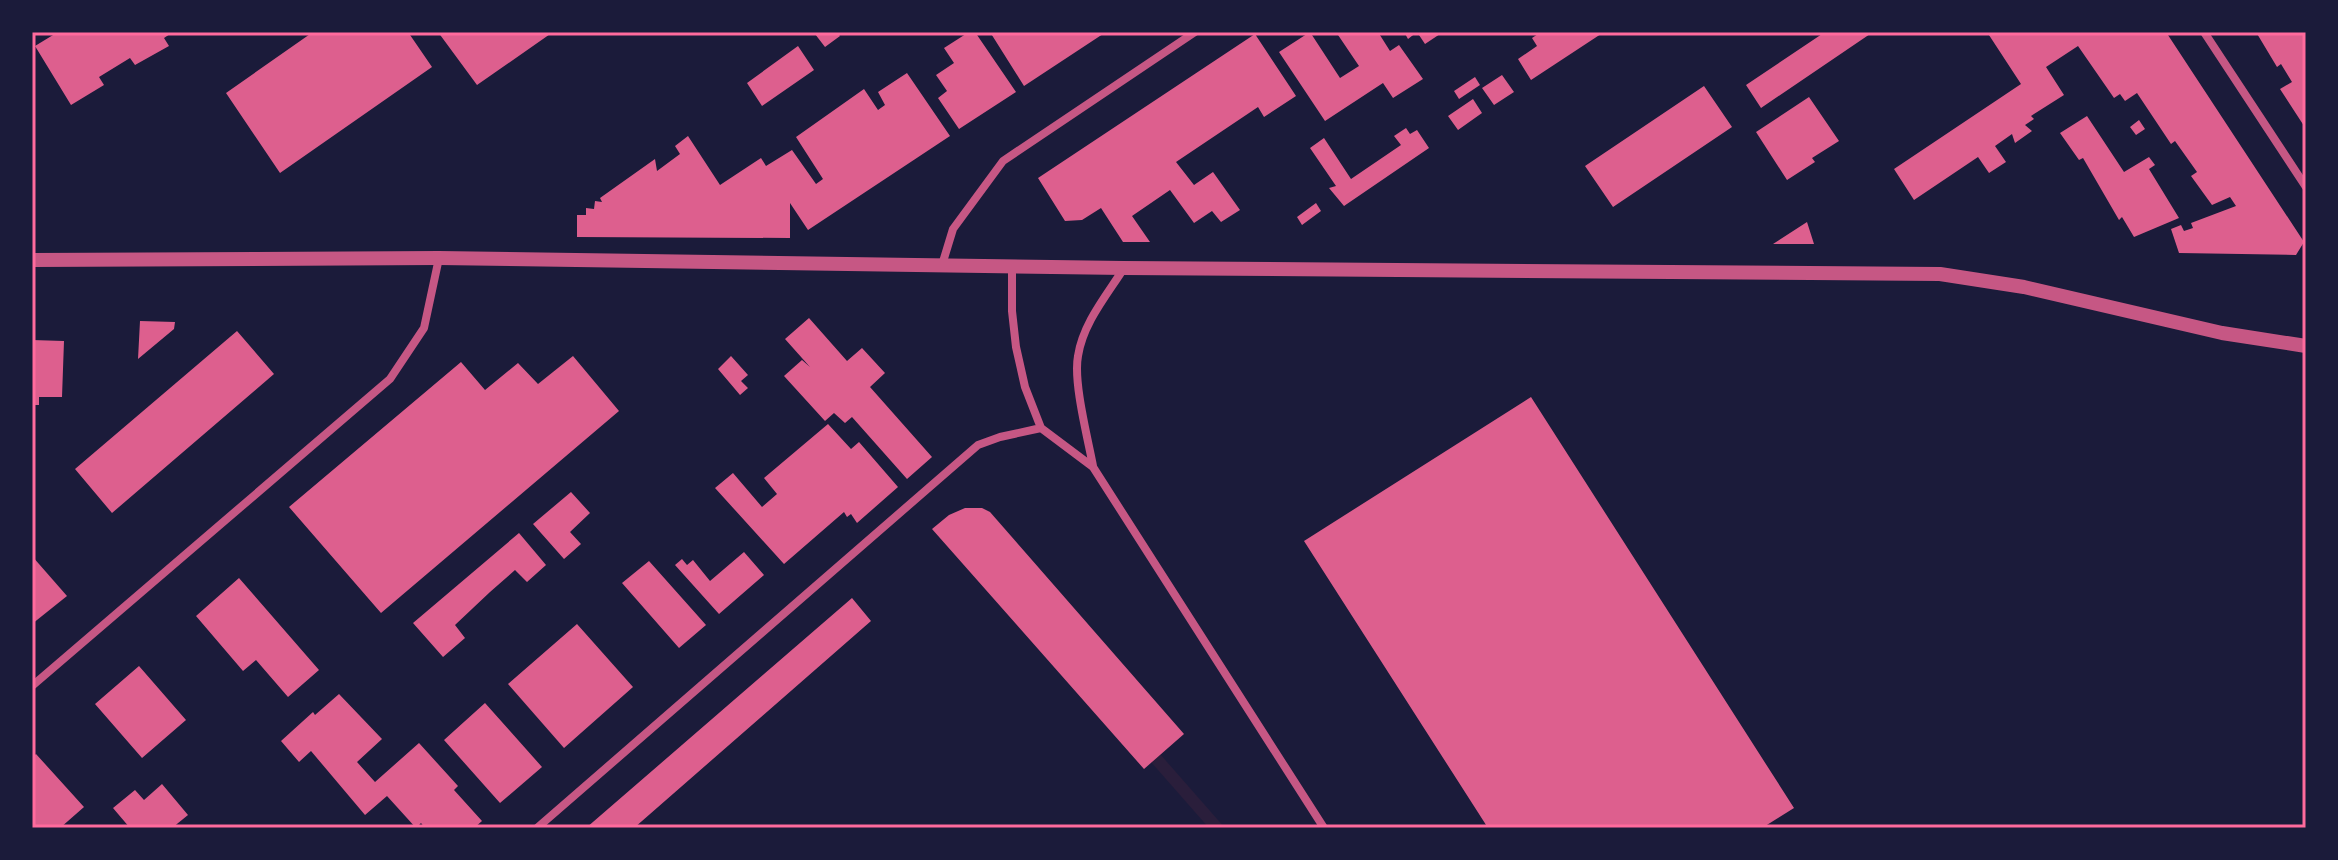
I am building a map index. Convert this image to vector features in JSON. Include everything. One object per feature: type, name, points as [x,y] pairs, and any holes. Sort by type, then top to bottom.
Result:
[{"type":"street","points":[[942,265],[953,229],[1003,161],[1195,32]]},
{"type":"street","points":[[2204,32],[2306,187]]},
{"type":"street","points":[[32,686],[390,379],[424,328],[439,258]]},
{"type":"street","points":[[32,260],[439,258],[1124,268],[1940,274],[2024,287],[2222,333],[2306,346]]},
{"type":"street","points":[[1012,265],[1016,347],[1025,387],[1041,428],[1093,467],[1324,828]]},
{"type":"street","points":[[1093,467],[1077,357],[1090,320],[1124,268]]},
{"type":"street","points":[[537,828],[978,445],[1041,428]]},
{"type":"shaded area","points":[[1160,754],[1225,828],[1209,828],[1151,762]]},
{"type":"building","points":[[58,32],[173,32],[164,38],[169,46],[135,65],[130,58],[99,77],[104,85],[71,105],[35,46]]},
{"type":"building","points":[[313,32],[408,32],[432,67],[280,173],[226,93]]},
{"type":"building","points":[[438,32],[553,32],[477,85]]},
{"type":"building","points":[[837,32],[840,36],[825,47],[815,34]]},
{"type":"building","points":[[969,32],[975,32],[1016,92],[959,129],[938,98],[947,91],[936,75],[954,63],[944,48]]},
{"type":"building","points":[[990,32],[1106,32],[1024,86]]},
{"type":"building","points":[[1310,32],[1340,78],[1359,66],[1336,32],[1378,32],[1390,51],[1399,45],[1423,79],[1393,98],[1383,83],[1325,121],[1279,52]]},
{"type":"building","points":[[1404,32],[1417,32],[1408,39]]},
{"type":"building","points":[[1417,32],[1443,32],[1425,44]]},
{"type":"building","points":[[1541,32],[1604,32],[1531,80],[1518,59],[1537,46],[1532,38]]},
{"type":"building","points":[[1825,32],[1873,32],[1761,108],[1746,85]]},
{"type":"building","points":[[1987,32],[2166,32],[2304,242],[2296,255],[2179,253],[2171,229],[2181,225],[2184,231],[2193,228],[2191,223],[2236,206],[2230,197],[2212,205],[2191,176],[2197,172],[2175,141],[2171,144],[2137,93],[2125,101],[2120,94],[2114,98],[2078,46],[2046,67],[2064,95],[2031,116],[2034,119],[2025,125],[2032,131],[2015,143],[2012,134],[1995,146],[2006,162],[1989,173],[1978,157],[1914,200],[1894,169],[2021,84]]},
{"type":"building","points":[[2256,32],[2304,32],[2306,35],[2306,129],[2280,89],[2292,82],[2281,64],[2277,67]]},
{"type":"building","points":[[1255,34],[1296,96],[1264,117],[1258,107],[1176,162],[1194,185],[1213,172],[1240,210],[1221,222],[1212,211],[1194,223],[1170,190],[1132,216],[1150,242],[1123,242],[1101,208],[1082,220],[1065,221],[1038,178]]},
{"type":"building","points":[[798,46],[814,70],[762,106],[747,83]]},
{"type":"building","points":[[907,73],[950,136],[808,230],[790,203],[790,238],[577,237],[577,215],[586,215],[586,208],[594,209],[595,201],[602,202],[600,198],[655,159],[657,171],[680,154],[675,146],[688,136],[720,185],[761,158],[766,166],[792,150],[816,184],[823,179],[796,137],[864,89],[878,110],[885,105],[878,92]]},
{"type":"building","points":[[1502,75],[1514,92],[1494,105],[1482,88]]},
{"type":"building","points":[[1475,77],[1480,85],[1459,99],[1454,91]]},
{"type":"building","points":[[1704,86],[1732,127],[1613,207],[1585,166]]},
{"type":"building","points":[[1809,97],[1839,141],[1812,158],[1815,162],[1787,180],[1756,132]]},
{"type":"building","points":[[1473,99],[1482,113],[1458,130],[1448,116]]},
{"type":"building","points":[[2087,116],[2124,172],[2149,157],[2155,165],[2149,169],[2179,218],[2134,237],[2122,217],[2119,220],[2083,158],[2079,160],[2060,133]]},
{"type":"building","points":[[2139,120],[2145,129],[2136,135],[2130,127]]},
{"type":"building","points":[[1406,128],[1410,134],[1417,130],[1429,148],[1344,206],[1329,188],[1336,186],[1310,148],[1324,138],[1351,179],[1401,145],[1394,136]]},
{"type":"building","points":[[1316,203],[1321,211],[1302,225],[1297,217]]},
{"type":"building","points":[[1807,222],[1814,244],[1773,244]]},
{"type":"building","points":[[809,318],[847,361],[862,348],[885,373],[870,387],[932,457],[907,479],[852,417],[845,423],[834,413],[825,421],[784,376],[802,360],[810,367],[785,339]]},
{"type":"building","points":[[140,321],[175,322],[174,329],[138,359]]},
{"type":"building","points":[[237,331],[274,374],[112,513],[75,469]]},
{"type":"building","points":[[32,340],[64,341],[62,397],[39,397],[39,405],[32,405]]},
{"type":"building","points":[[573,356],[619,411],[381,613],[289,507],[461,362],[485,390],[518,363],[538,384]]},
{"type":"building","points":[[731,356],[748,375],[741,381],[748,388],[740,395],[718,369]]},
{"type":"building","points":[[1531,397],[1794,808],[1762,828],[1488,828],[1304,541]]},
{"type":"building","points":[[828,424],[851,449],[859,442],[898,487],[857,523],[851,514],[847,517],[844,512],[784,564],[715,488],[733,473],[762,507],[777,494],[764,478]]},
{"type":"building","points":[[571,492],[590,513],[570,532],[581,544],[564,559],[533,524]]},
{"type":"building","points":[[965,508],[982,508],[990,512],[1184,734],[1144,769],[932,529],[949,515]]},
{"type":"building","points":[[519,533],[546,565],[527,582],[515,570],[490,592],[455,625],[465,638],[443,657],[413,623]]},
{"type":"building","points":[[744,552],[764,575],[719,614],[675,565],[682,559],[687,565],[693,560],[710,581]]},
{"type":"building","points":[[32,556],[67,596],[32,624]]},
{"type":"building","points":[[649,561],[706,625],[679,648],[622,583]]},
{"type":"building","points":[[239,578],[319,670],[288,697],[256,660],[243,671],[196,616]]},
{"type":"building","points":[[852,598],[871,621],[634,828],[586,828]]},
{"type":"building","points":[[577,624],[633,687],[564,748],[508,684]]},
{"type":"building","points":[[139,666],[186,720],[142,758],[95,704]]},
{"type":"building","points":[[339,694],[382,739],[357,762],[375,782],[419,743],[458,786],[454,790],[482,821],[474,828],[425,828],[421,823],[416,828],[387,796],[365,815],[311,751],[299,762],[281,741]]},
{"type":"building","points":[[485,703],[542,767],[500,803],[444,740]]},
{"type":"building","points":[[36,754],[84,807],[60,828],[32,828],[32,758]]},
{"type":"building","points":[[162,784],[188,815],[172,828],[130,828],[113,808],[135,790],[144,800]]}]
